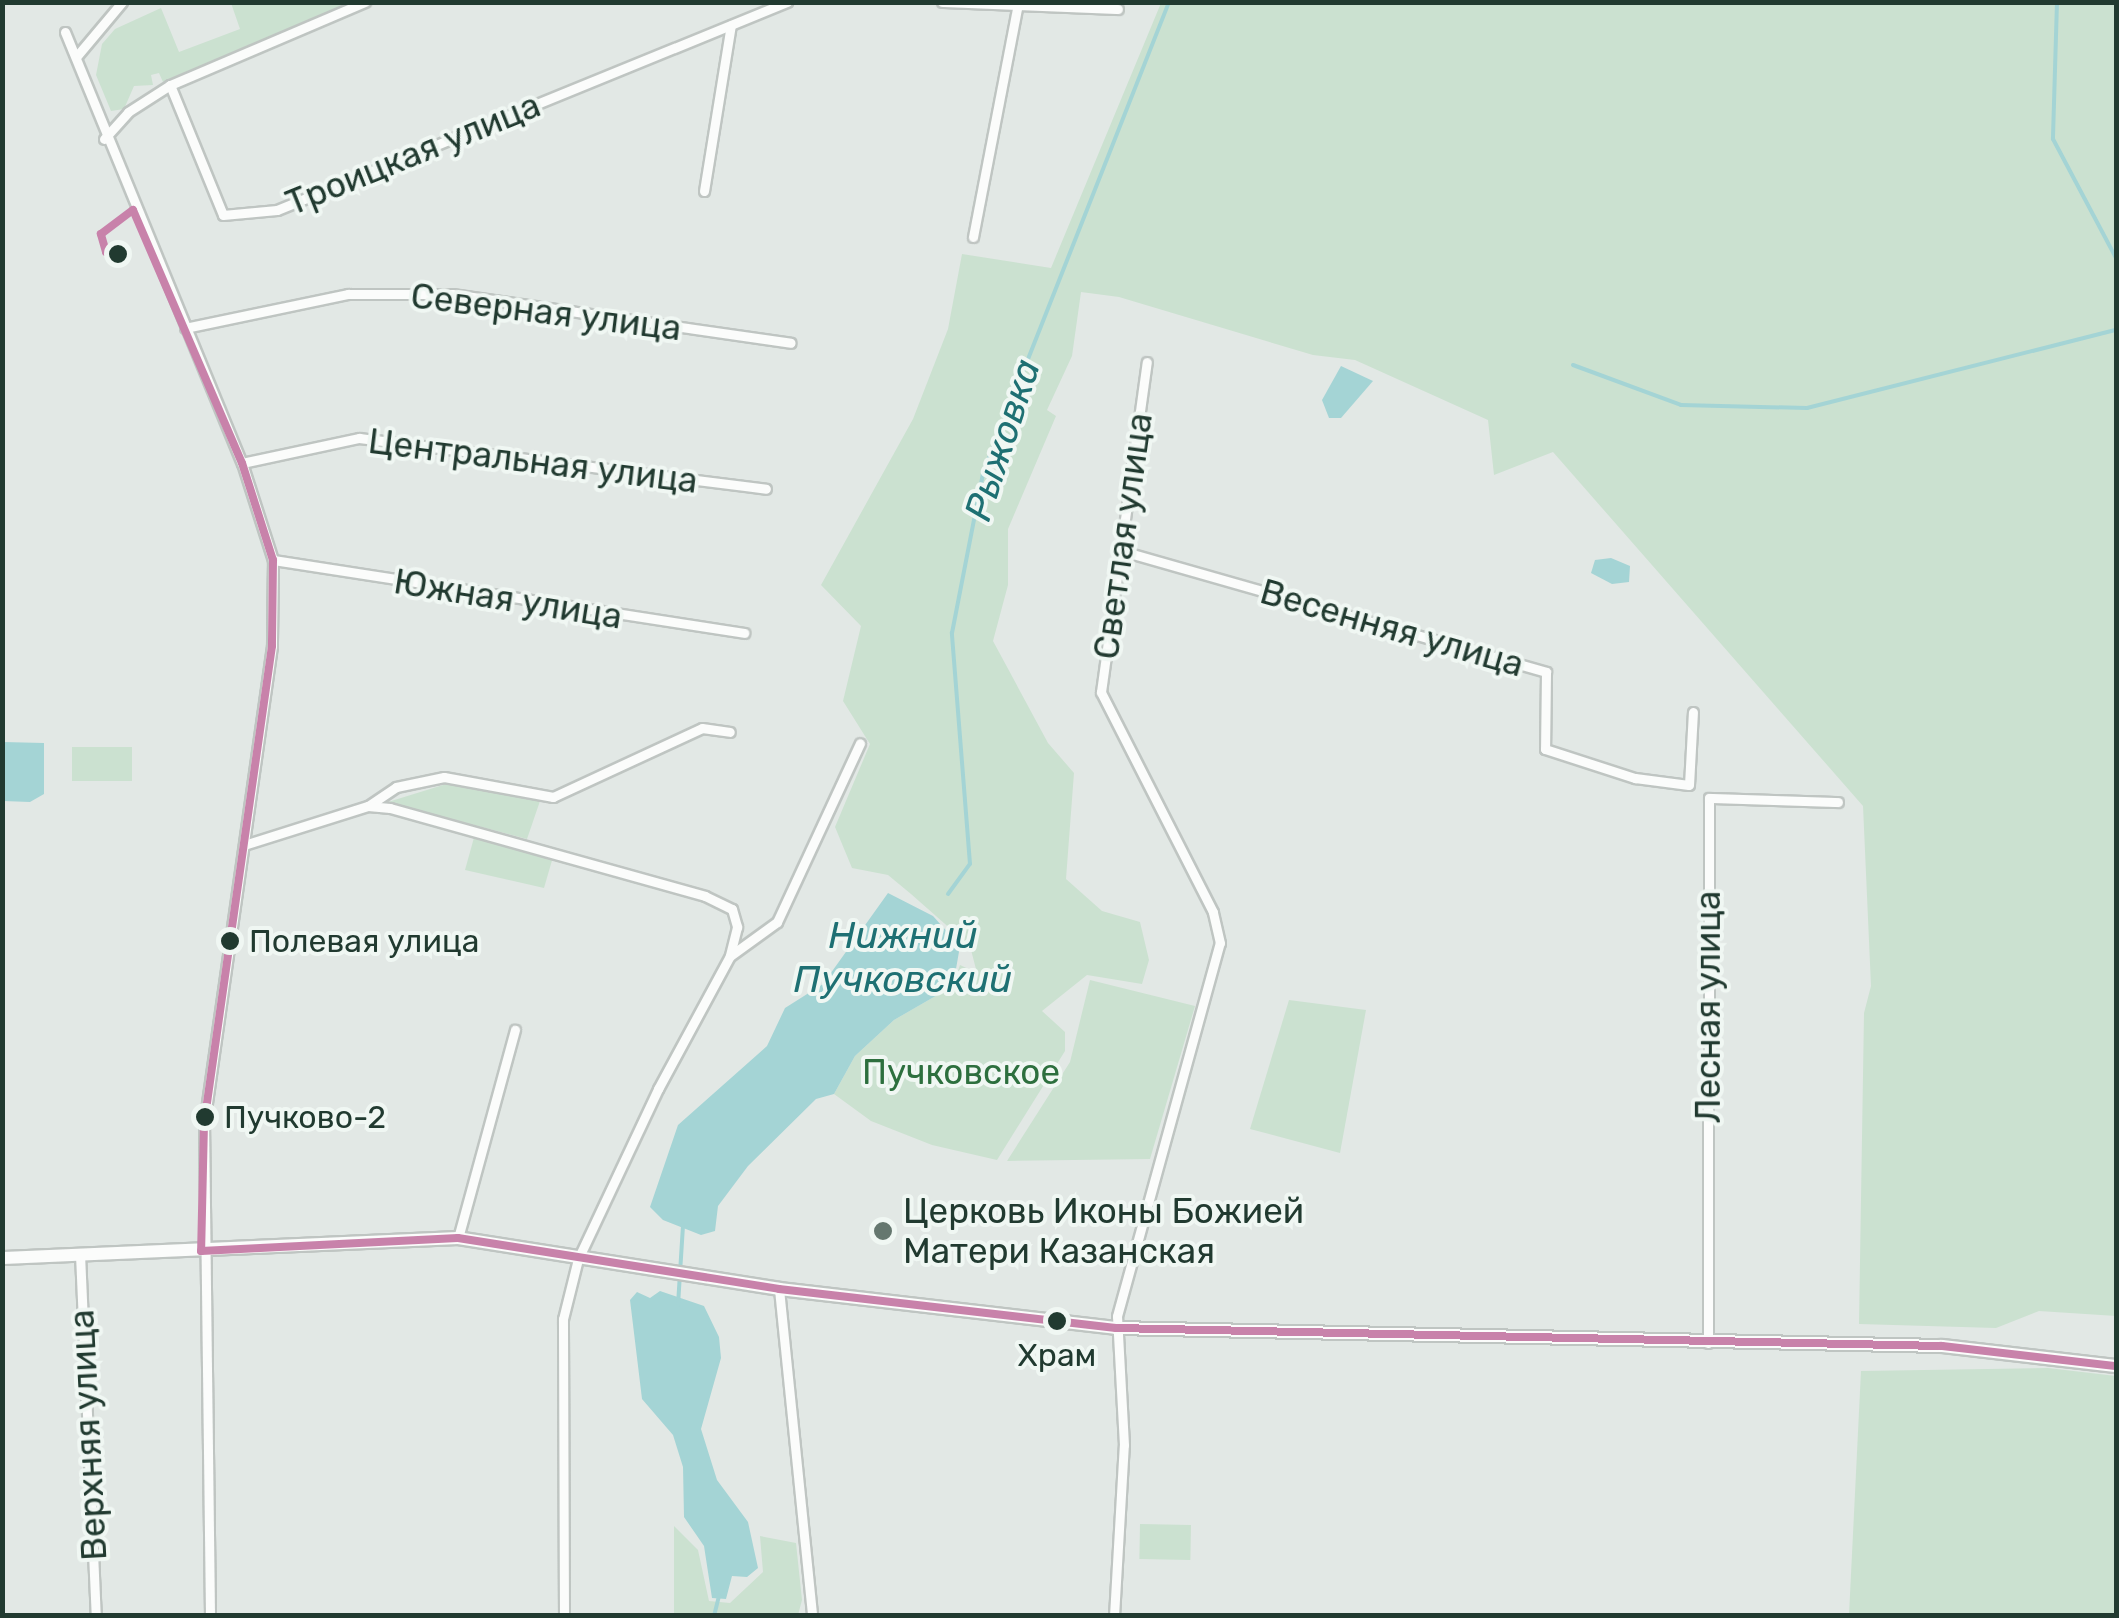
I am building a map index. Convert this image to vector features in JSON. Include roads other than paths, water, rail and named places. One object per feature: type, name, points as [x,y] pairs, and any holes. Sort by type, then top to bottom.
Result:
[{"type":"street","points":[[76,57],[89,37],[110,24],[122,2]]},
{"type":"street","points":[[104,140],[158,91],[365,2]]},
{"type":"street","name":"Троицкая улица","points":[[170,85],[222,216],[277,210],[787,2]]},
{"type":"street","points":[[942,2],[1017,8],[1118,9]]},
{"type":"street","points":[[973,237],[1017,8]]},
{"type":"street","points":[[704,190],[731,25]]},
{"type":"street","points":[[66,32],[104,140],[242,462],[273,560],[272,646],[204,1124],[201,1251],[210,1616]]},
{"type":"street","name":"Северная улица","points":[[184,328],[348,294],[452,294],[790,343]]},
{"type":"street","name":"Светлая улица","points":[[1114,1616],[1124,1445],[1116,1328],[1220,943],[1213,912],[1101,692],[1148,362]]},
{"type":"street","name":"Центральная улица","points":[[242,462],[359,438],[766,489]]},
{"type":"street","name":"Весенняя улица","points":[[1122,551],[1546,672],[1545,749],[1635,778],[1690,785],[1693,712]]},
{"type":"street","name":"Южная улица","points":[[273,560],[744,633]]},
{"type":"street","points":[[244,846],[368,806],[396,787],[444,777],[554,797],[702,728],[730,732]]},
{"type":"street","points":[[730,956],[777,922],[860,743]]},
{"type":"street","name":"Лесная улица","points":[[1708,1346],[1708,798],[1838,802]]},
{"type":"street","points":[[368,806],[705,896],[732,909],[738,927],[730,956],[658,1088],[578,1258],[562,1336],[564,1616]]},
{"type":"street","points":[[458,1238],[515,1030]]},
{"type":"street","points":[[2,1258],[458,1238],[719,1280],[1116,1328],[1708,1346],[1942,1346],[2116,1366]]},
{"type":"street","name":"Верхняя улица","points":[[80,1254],[96,1616]]},
{"type":"street","points":[[779,1288],[812,1616]]},
{"type":"water","points":[[1341,366],[1373,381],[1341,418],[1329,418],[1322,400]]},
{"type":"water","points":[[1611,558],[1630,566],[1629,582],[1612,584],[1591,573],[1595,560]]},
{"type":"water","points":[[3,742],[44,743],[44,794],[30,802],[3,801]]},
{"type":"water","name":"Нижний Пучковский","points":[[888,893],[933,916],[960,946],[953,986],[894,1020],[855,1056],[834,1094],[816,1099],[748,1166],[718,1206],[715,1231],[701,1235],[663,1220],[650,1207],[678,1125],[767,1046],[785,1008],[823,984]]},
{"type":"water","points":[[660,1291],[704,1306],[719,1337],[721,1358],[701,1429],[717,1480],[748,1522],[758,1568],[747,1577],[732,1576],[726,1599],[712,1598],[704,1546],[684,1517],[683,1467],[673,1435],[642,1399],[630,1300],[637,1292],[650,1298]]},
{"type":"waterway","name":"Рыжовка","points":[[948,894],[970,864],[952,633],[983,473],[1169,2]]},
{"type":"waterway","points":[[2057,2],[2053,139],[2116,258]]},
{"type":"waterway","points":[[1573,365],[1681,405],[1807,408],[2116,330]]},
{"type":"waterway","points":[[678,1305],[683,1225]]},
{"type":"waterway","points":[[714,1616],[719,1596]]},
{"type":"place","name":"Полевая улица","points":[[230,941]]},
{"type":"place","name":"Пучково-2","points":[[205,1117]]},
{"type":"place","name":"Церковь Иконы Божией Матери Казанская","points":[[883,1231]]},
{"type":"place","name":"Храм","points":[[1057,1321]]},
{"type":"park label","name":"Пучковское","points":[[961,1072]]}]
